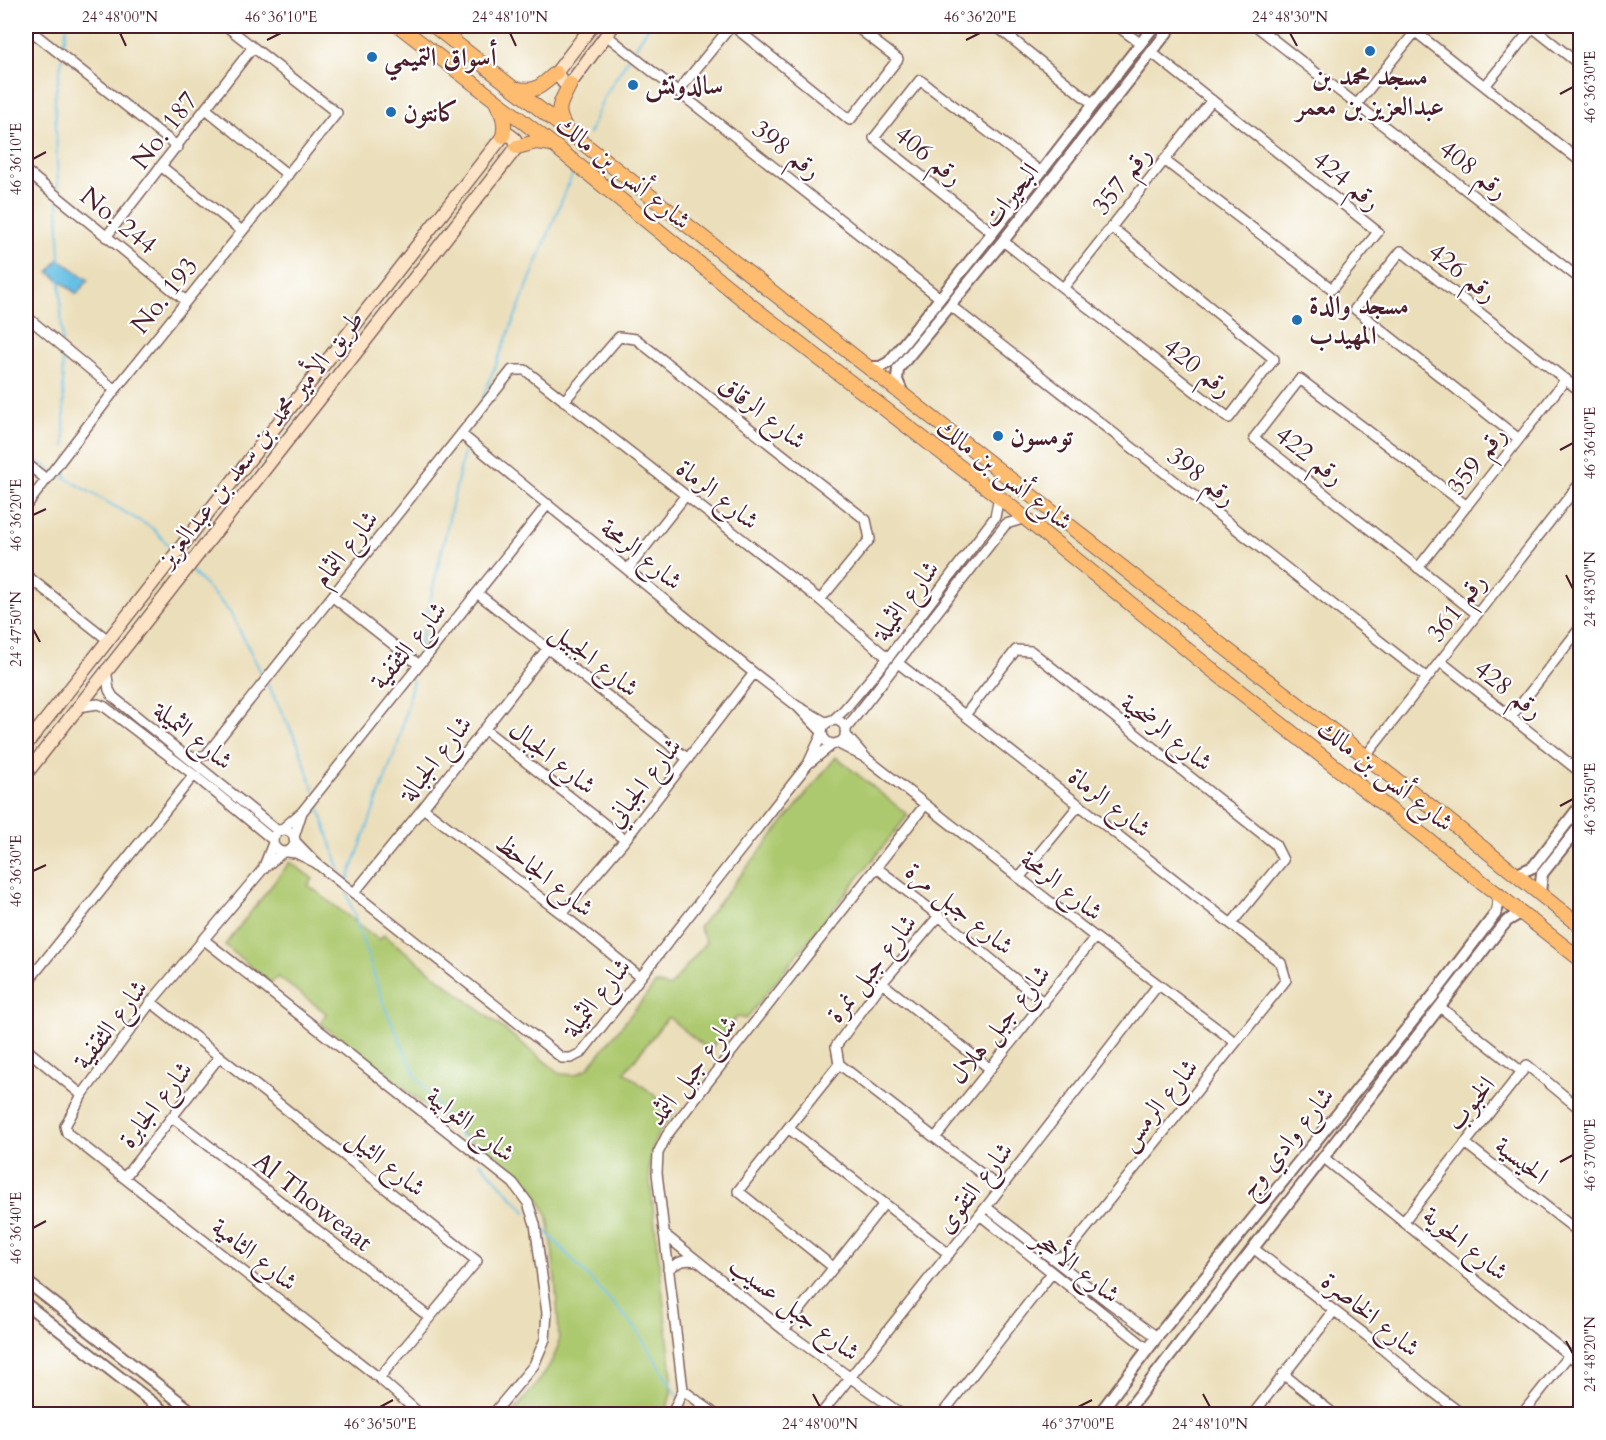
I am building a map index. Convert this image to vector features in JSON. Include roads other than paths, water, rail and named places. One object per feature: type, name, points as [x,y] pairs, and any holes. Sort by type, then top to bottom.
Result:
[{"type":"main road","name":"شارع أنس بن مالك","points":[[399,26],[552,144],[750,305],[999,497],[1023,519],[1206,665],[1581,959]]},
{"type":"main road","name":"شارع أنس بن مالك","points":[[434,26],[452,31],[513,88],[568,132],[1581,926]]},
{"type":"main road","points":[[513,88],[536,90],[556,73],[592,26]]},
{"type":"main road","points":[[568,132],[558,109],[570,84],[610,30]]},
{"type":"main road","points":[[556,73],[561,81],[570,84]]},
{"type":"main road","points":[[494,100],[502,113],[505,125],[503,136],[510,135],[517,147],[537,142],[552,144]]},
{"type":"main road","name":"طريق الأمير محمد بن سعد بن عبدالعزيز","points":[[26,745],[503,136]]},
{"type":"main road","name":"طريق الأمير محمد بن سعد بن عبدالعزيز","points":[[26,774],[517,147]]},
{"type":"main road","points":[[1154,623],[1162,623],[1169,619],[1171,610],[1169,603]]},
{"type":"main road","points":[[1206,665],[1204,657],[1208,648],[1220,644]]},
{"type":"street","points":[[226,26],[253,47]]},
{"type":"street","points":[[679,90],[732,26],[850,120],[897,59],[855,26]]},
{"type":"street","points":[[996,26],[1093,104]]},
{"type":"street","points":[[1117,26],[1140,43]]},
{"type":"street","name":"البحيرات","points":[[869,367],[880,367],[889,362],[1154,26]]},
{"type":"street","name":"البحيرات","points":[[903,394],[897,380],[898,369],[1003,241],[1172,26]]},
{"type":"street","name":"رقم 408","points":[[1256,26],[1580,279]]},
{"type":"street","points":[[1485,86],[1533,26],[1581,65]]},
{"type":"street","points":[[26,27],[178,147]]},
{"type":"street","points":[[1357,104],[1412,28],[1581,161]]},
{"type":"street","name":"رقم 398","points":[[610,30],[679,90],[940,298]]},
{"type":"street","name":"No. 187","points":[[106,237],[178,147],[253,47]]},
{"type":"street","name":"No. 193","points":[[26,506],[115,390],[337,113],[253,47]]},
{"type":"street","name":"رقم 424","points":[[1151,52],[1378,232],[1332,289],[1164,159]]},
{"type":"street","name":"رقم 406","points":[[993,233],[874,138],[920,80],[1041,171]]},
{"type":"street","name":"رقم 357","points":[[1064,287],[1212,99]]},
{"type":"street","points":[[206,110],[288,175]]},
{"type":"street","points":[[162,167],[242,231]]},
{"type":"street","name":"No. 244","points":[[26,171],[186,301]]},
{"type":"street","name":"رقم 420","points":[[1003,241],[1229,418],[1274,359],[1111,227]]},
{"type":"street","name":"رقم 426","points":[[1519,439],[1355,309],[1401,251],[1581,391]]},
{"type":"street","name":"رقم 398","points":[[951,306],[1427,678]]},
{"type":"street","points":[[26,316],[115,390]]},
{"type":"street","name":"شارع الرقاق","points":[[564,401],[619,337],[636,339],[866,520],[870,539],[820,600]]},
{"type":"street","points":[[901,347],[899,356],[902,358],[909,356]]},
{"type":"street","name":"شارع الثمام","points":[[206,755],[512,370],[518,370]]},
{"type":"street","name":"شارع الرماة","points":[[518,370],[525,370],[820,600],[888,657]]},
{"type":"street","name":"رقم 359","points":[[1418,568],[1566,379]]},
{"type":"street","name":"رقم 422","points":[[1467,506],[1300,380],[1254,438],[1477,614]]},
{"type":"street","name":"شارع الرمحة","points":[[461,434],[754,673],[826,727]]},
{"type":"street","points":[[26,463],[46,479]]},
{"type":"street","name":"رقم 361","points":[[1365,757],[1581,483]]},
{"type":"street","points":[[628,569],[686,495]]},
{"type":"street","name":"شارع الثميلة","points":[[315,863],[562,1058],[571,1058],[581,1053],[808,764],[826,727],[844,710],[888,657],[995,516],[999,497]]},
{"type":"street","name":"شارع الثقفية","points":[[302,813],[418,664],[548,504]]},
{"type":"street","name":"شارع الثميلة","points":[[845,732],[1006,524],[1023,519]]},
{"type":"street","points":[[26,575],[108,640]]},
{"type":"street","name":"شارع الجبيل","points":[[477,593],[688,759]]},
{"type":"street","points":[[333,597],[418,664]]},
{"type":"street","points":[[1511,717],[1581,628]]},
{"type":"street","name":"شارع الجبالة","points":[[354,893],[547,649]]},
{"type":"street","name":"شارع الرضحية","points":[[965,715],[1016,650],[1031,651],[1275,844],[1282,860],[1231,924]]},
{"type":"street","name":"رقم 428","points":[[1440,661],[1581,772]]},
{"type":"street","name":"شارع الرماة","points":[[898,663],[1281,963],[1286,980]]},
{"type":"street","name":"شارع الثميلة","points":[[106,669],[109,690],[113,697],[207,771],[266,828]]},
{"type":"street","name":"شارع الجباني","points":[[562,914],[625,840],[754,673]]},
{"type":"street","name":"شارع الثميلة","points":[[78,706],[99,704],[105,707],[266,828]]},
{"type":"street","points":[[841,723],[845,732],[866,758],[825,740],[826,727],[841,723]]},
{"type":"street","name":"شارع الجبال","points":[[484,729],[625,840]]},
{"type":"street","points":[[808,764],[842,741],[845,732]]},
{"type":"street","points":[[188,756],[206,755],[207,771]]},
{"type":"street","name":"شارع الرمحة","points":[[866,758],[1095,937],[1235,1042]]},
{"type":"street","points":[[26,984],[194,775]]},
{"type":"street","name":"شارع جبل الثمد","points":[[683,1390],[657,1173],[658,1153],[667,1135],[757,1017],[925,805]]},
{"type":"street","points":[[1019,878],[1079,805]]},
{"type":"street","points":[[1540,893],[1542,874],[1551,854],[1581,806]]},
{"type":"street","name":"شارع الجاحظ","points":[[423,808],[640,977]]},
{"type":"street","points":[[263,869],[276,836],[302,813]]},
{"type":"street","points":[[263,869],[292,848],[302,813]]},
{"type":"street","points":[[1515,875],[1533,867],[1551,854],[1581,826]]},
{"type":"street","points":[[266,828],[276,836]]},
{"type":"street","points":[[276,836],[289,831],[315,863]]},
{"type":"street","points":[[276,836],[276,849],[296,853],[315,863]]},
{"type":"street","name":"شارع جبل مرة","points":[[877,868],[1044,1003]]},
{"type":"street","name":"شارع الثقفية","points":[[65,1126],[82,1095],[151,1002],[263,869]]},
{"type":"street","name":"شارع وادي وج","points":[[1098,1414],[1157,1336],[1426,1004],[1486,926],[1497,909],[1498,893]]},
{"type":"street","name":"شارع وادي وج","points":[[1125,1414],[1496,934],[1507,921],[1522,912]]},
{"type":"street","name":"شارع جبل نمرة","points":[[833,1267],[738,1191],[839,1064],[836,1046],[882,983],[939,916]]},
{"type":"street","points":[[1486,926],[1496,934]]},
{"type":"street","name":"شارع جبل هلال","points":[[935,1138],[1095,937]]},
{"type":"street","name":"شارع الثوابية","points":[[203,939],[513,1183],[528,1203],[535,1224],[548,1313],[545,1339],[534,1365],[493,1414]]},
{"type":"street","name":"شارع الرمس","points":[[1065,1255],[1286,980]]},
{"type":"street","points":[[882,983],[989,1068]]},
{"type":"street","name":"شارع التقوى","points":[[820,1414],[983,1211],[1158,985]]},
{"type":"street","name":"شارع الثيل","points":[[151,1002],[477,1261],[380,1378]]},
{"type":"street","points":[[1440,1007],[1522,1072]]},
{"type":"street","points":[[26,1049],[82,1095]]},
{"type":"street","name":"شارع الجابرة","points":[[124,1178],[220,1056]]},
{"type":"street","points":[[839,1064],[1000,1188]]},
{"type":"street","name":"الخبوب","points":[[1404,1221],[1527,1065],[1581,1109]]},
{"type":"street","name":"Al Thoweaat","points":[[172,1117],[429,1317]]},
{"type":"street","name":"شارع الثامية","points":[[65,1126],[67,1133],[380,1378],[420,1414]]},
{"type":"street","points":[[788,1128],[949,1254]]},
{"type":"street","name":"الحيسية","points":[[1465,1143],[1581,1233]]},
{"type":"street","name":"شارع الحوية","points":[[1324,1158],[1581,1364]]},
{"type":"street","points":[[784,1330],[884,1204]]},
{"type":"street","name":"شارع الأحجر","points":[[983,1211],[1053,1259],[1157,1336]]},
{"type":"street","name":"شارع الأحجر","points":[[983,1211],[1052,1272],[1148,1349]]},
{"type":"street","name":"شارع جبل عسيب","points":[[664,1234],[784,1330],[901,1414]]},
{"type":"street","name":"شارع الخاصرة","points":[[1253,1248],[1462,1414]]},
{"type":"street","points":[[1053,1259],[1065,1255],[1065,1268]]},
{"type":"street","points":[[669,1269],[678,1262],[690,1259],[699,1262]]},
{"type":"street","points":[[942,1414],[1052,1272]]},
{"type":"street","points":[[26,1281],[195,1414]]},
{"type":"street","points":[[1100,1311],[1107,1301]]},
{"type":"street","points":[[26,1304],[167,1414]]},
{"type":"street","points":[[1253,1414],[1334,1311]]},
{"type":"street","points":[[1522,1414],[1569,1354]]},
{"type":"street","points":[[1284,1374],[1334,1414]]},
{"type":"street","points":[[672,1414],[683,1390],[714,1414]]},
{"type":"street","points":[[154,1405],[165,1391]]},
{"type":"water","points":[[59,259],[88,280],[77,294],[49,272]]},
{"type":"waterway","points":[[62,52],[67,26]]},
{"type":"waterway","points":[[633,51],[649,26]]},
{"type":"waterway","points":[[589,134],[604,97],[630,56]]},
{"type":"waterway","points":[[58,193],[55,97],[62,58]]},
{"type":"waterway","points":[[480,404],[572,175]]},
{"type":"waterway","points":[[58,201],[60,262]]},
{"type":"waterway","points":[[60,279],[62,343]]},
{"type":"waterway","points":[[62,351],[65,447]]},
{"type":"waterway","points":[[417,659],[466,443]]},
{"type":"waterway","points":[[26,455],[52,470]]},
{"type":"waterway","points":[[66,459],[66,478]]},
{"type":"waterway","points":[[57,473],[152,528],[173,550]]},
{"type":"waterway","points":[[191,570],[230,612],[264,678]]},
{"type":"waterway","points":[[347,882],[398,744],[413,680]]},
{"type":"waterway","points":[[267,683],[298,744],[314,791]]},
{"type":"waterway","points":[[316,799],[343,879]]},
{"type":"waterway","points":[[347,893],[384,1005],[416,1076],[462,1138]]},
{"type":"waterway","points":[[480,1162],[527,1213]]},
{"type":"waterway","points":[[540,1225],[635,1327],[677,1395]]},
{"type":"waterway","points":[[682,1402],[685,1414]]},
{"type":"place","name":"مسجد محمد بن عبدالعزيز بن معمر","points":[[1370,51]]},
{"type":"place","name":"أسواق التميمي","points":[[372,57]]},
{"type":"place","name":"سالدوتش","points":[[633,85]]},
{"type":"place","name":"كانتون","points":[[391,112]]},
{"type":"place","name":"مسجد والدة المهيدب","points":[[1297,320]]},
{"type":"place","name":"تومسون","points":[[998,436]]}]
